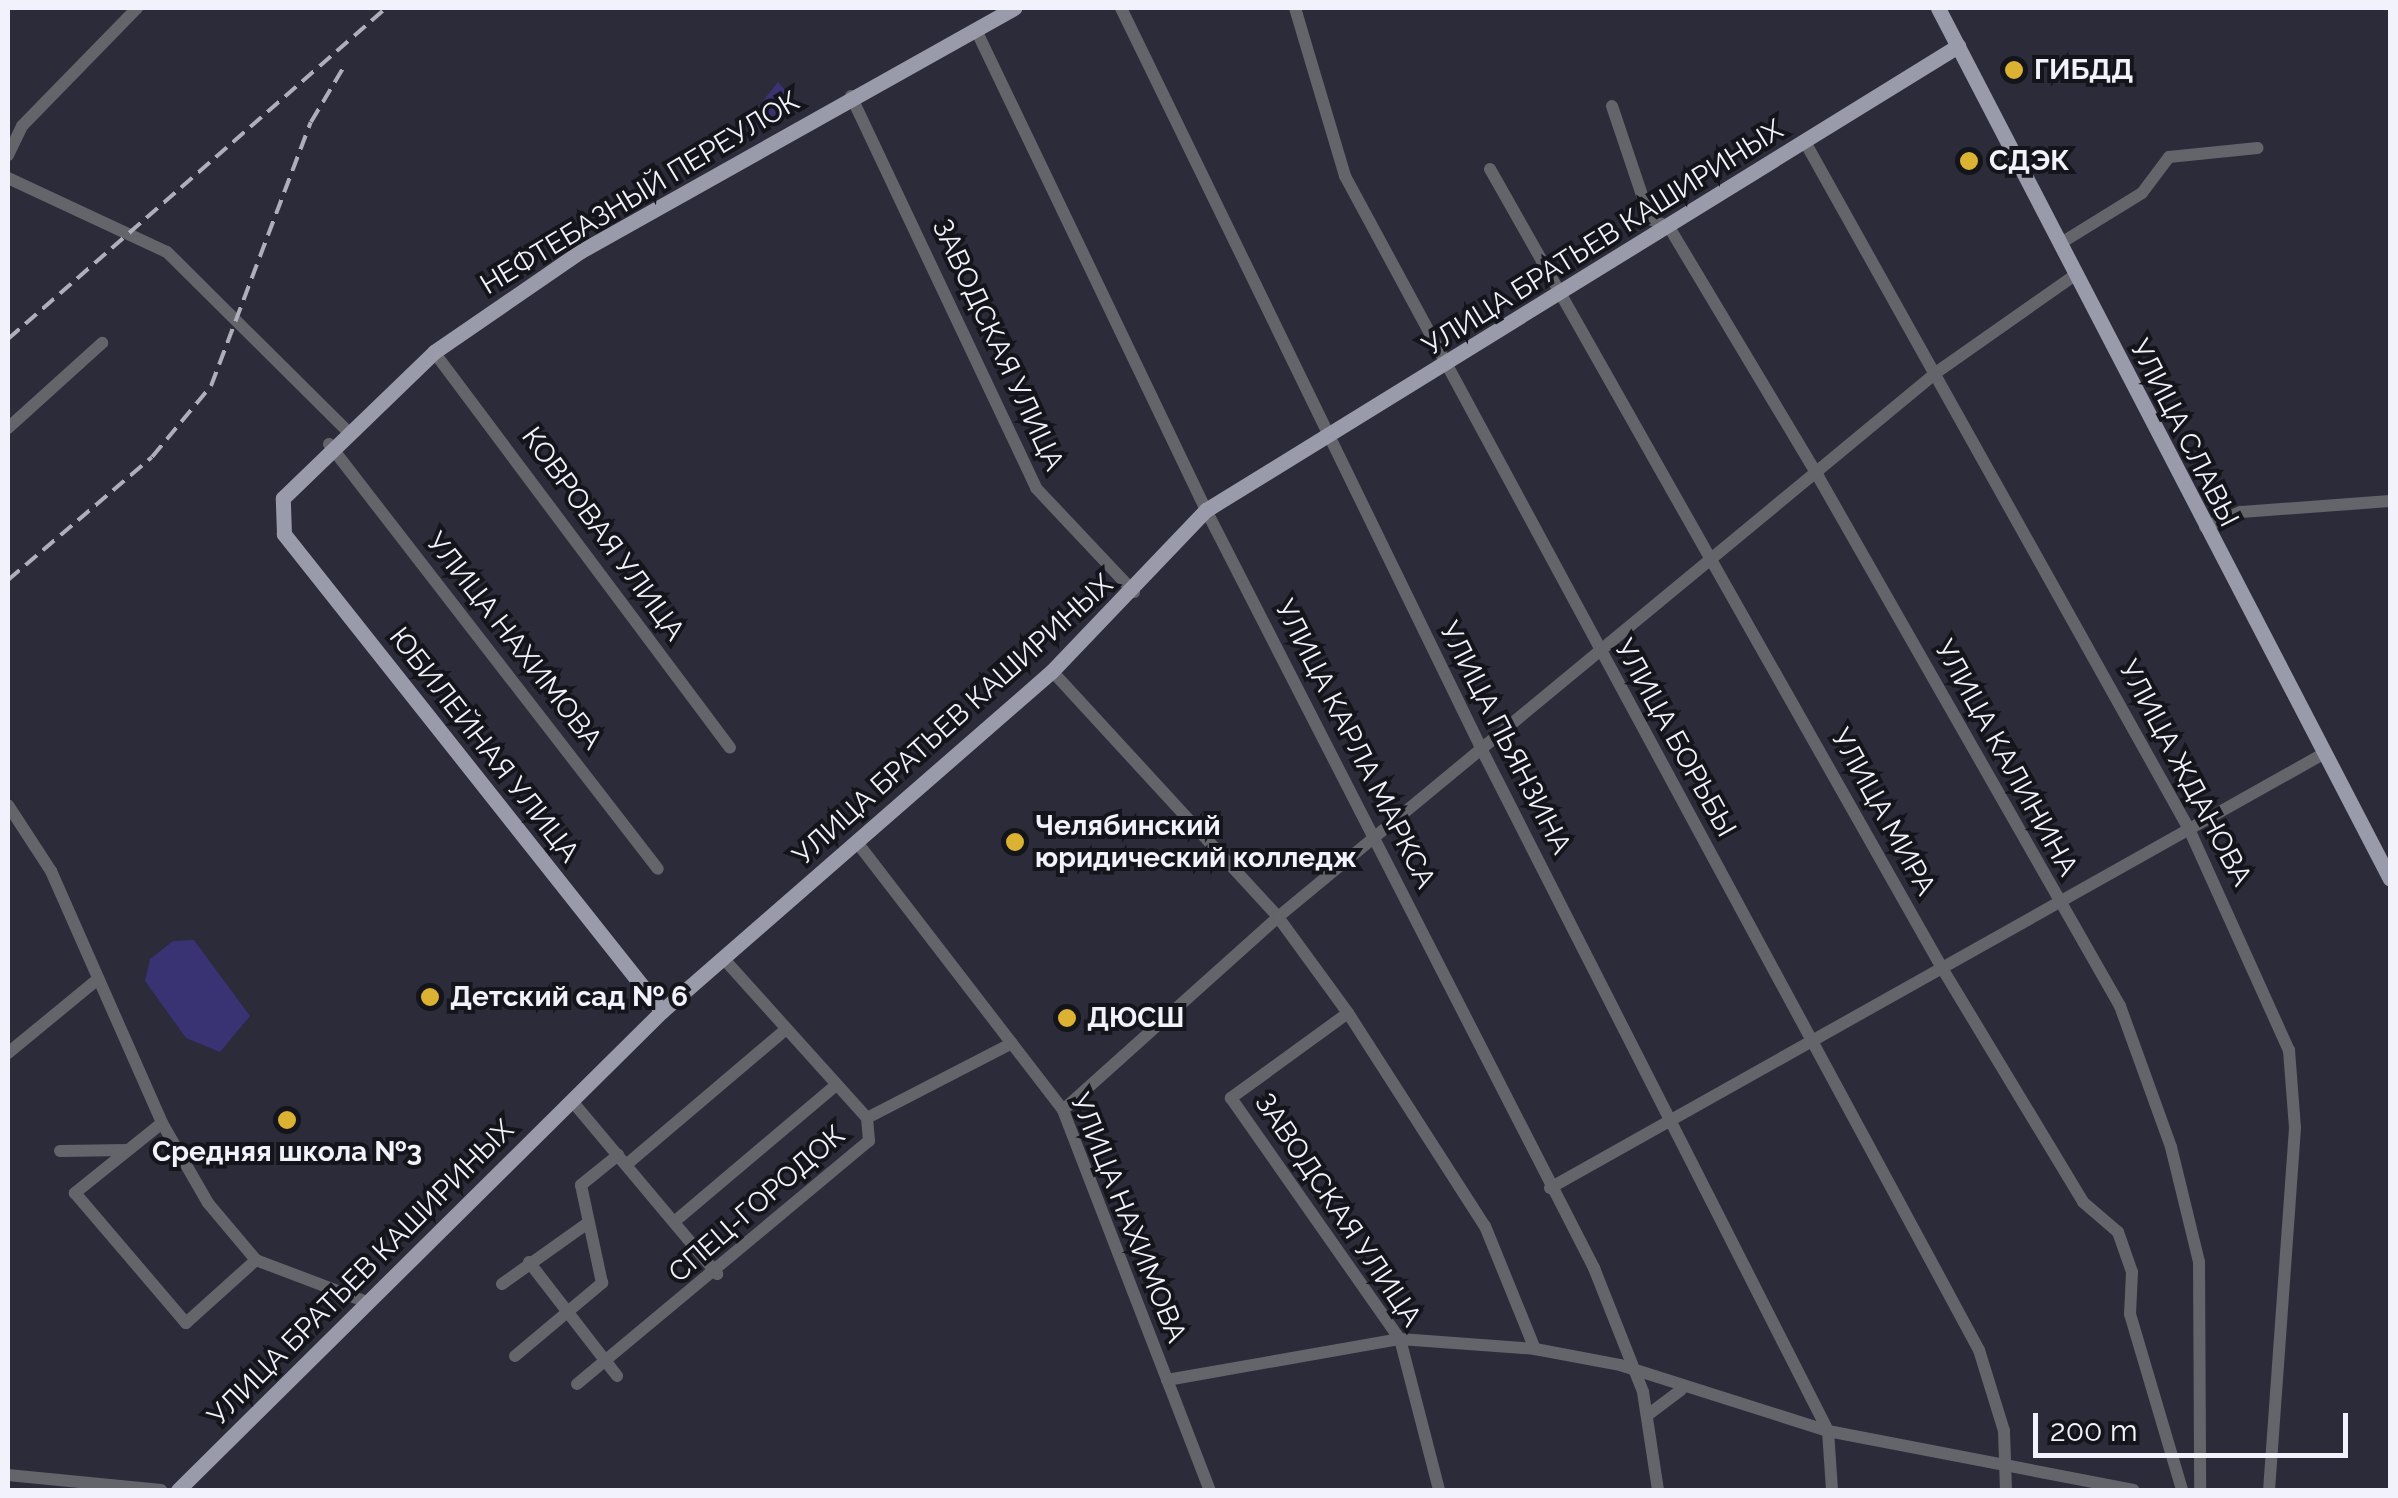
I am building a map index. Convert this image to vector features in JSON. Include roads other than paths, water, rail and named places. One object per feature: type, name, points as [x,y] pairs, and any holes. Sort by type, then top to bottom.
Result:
[{"type":"main road","name":"НЕФТЕБАЗНЫЙ ПЕРЕУЛОК","points":[[281,505],[329,444],[434,352],[581,251],[1014,8]]},
{"type":"main road","name":"УЛИЦА СЛАВЫ","points":[[1938,8],[2204,527],[2390,878]]},
{"type":"main road","name":"УЛИЦА БРАТЬЕВ КАШИРИНЫХ","points":[[178,1490],[364,1301],[662,1011],[1052,671],[1134,592],[1206,510],[1561,297],[1958,46]]},
{"type":"main road","name":"ЮБИЛЕЙНАЯ УЛИЦА","points":[[281,505],[284,534],[662,1011]]},
{"type":"street","points":[[8,155],[22,126],[137,8]]},
{"type":"street","name":"УЛИЦА ПЬЯНЗИНА","points":[[1122,8],[1483,752],[1828,1431],[1832,1490]]},
{"type":"street","name":"УЛИЦА БОРЬБЫ","points":[[1295,8],[1344,176],[1979,1350],[2008,1462],[2006,1490]]},
{"type":"street","name":"УЛИЦА КАРЛА МАРКСА","points":[[976,30],[1206,510],[1377,837],[1550,1188],[1649,1414],[1658,1490]]},
{"type":"street","name":"ЗАВОДСКАЯ УЛИЦА","points":[[852,96],[1036,488],[1134,592]]},
{"type":"street","name":"УЛИЦА КАЛИНИНА","points":[[1612,106],[1650,219],[1669,227],[1820,478],[2120,1006],[2171,1147],[2199,1262],[2200,1490]]},
{"type":"street","name":"УЛИЦА ЖДАНОВА","points":[[1805,142],[2190,830],[2289,1050],[2295,1128],[2269,1490]]},
{"type":"street","points":[[2061,243],[2142,194],[2168,157],[2258,148]]},
{"type":"street","name":"УЛИЦА МИРА","points":[[1490,169],[1942,968],[2083,1202],[2118,1232],[2132,1272],[2130,1314],[2182,1490]]},
{"type":"street","points":[[8,178],[167,252],[345,429]]},
{"type":"street","points":[[1063,1110],[1278,917],[1820,478],[1937,372],[2075,275]]},
{"type":"street","points":[[8,428],[102,343]]},
{"type":"street","name":"КОВРОВАЯ УЛИЦА","points":[[434,352],[730,747]]},
{"type":"street","name":"УЛИЦА НАХИМОВА","points":[[329,444],[658,869]]},
{"type":"street","points":[[2204,527],[2241,512],[2390,501]]},
{"type":"street","points":[[1052,671],[1278,917],[1348,1013],[1486,1226],[1535,1349]]},
{"type":"street","points":[[1550,1188],[2323,754]]},
{"type":"street","points":[[8,805],[51,871],[162,1123],[208,1203],[256,1260],[364,1301]]},
{"type":"street","name":"УЛИЦА НАХИМОВА","points":[[856,842],[1063,1110],[1210,1490]]},
{"type":"street","points":[[723,958],[783,1032],[867,1118]]},
{"type":"street","points":[[8,1053],[98,978]]},
{"type":"street","name":"ЗАВОДСКАЯ УЛИЦА","points":[[1348,1013],[1231,1098],[1400,1339],[1439,1490]]},
{"type":"street","points":[[515,1356],[602,1283],[585,1225],[582,1185],[622,1160],[783,1032]]},
{"type":"street","name":"СПЕЦ-ГОРОДОК","points":[[576,1384],[718,1274],[869,1141],[867,1118],[1012,1043]]},
{"type":"street","points":[[674,1222],[834,1087]]},
{"type":"street","points":[[572,1101],[718,1274]]},
{"type":"street","points":[[162,1123],[76,1193],[186,1322],[256,1260]]},
{"type":"street","points":[[60,1150],[128,1150]]},
{"type":"street","points":[[502,1284],[585,1225]]},
{"type":"street","points":[[529,1262],[616,1376]]},
{"type":"street","points":[[1167,1380],[1400,1339],[1535,1349],[1633,1370],[1681,1390],[1828,1431],[2008,1462],[2133,1490]]},
{"type":"street","points":[[1649,1414],[1681,1390]]},
{"type":"street","points":[[8,1475],[161,1490]]},
{"type":"railway","points":[[8,339],[386,8]]},
{"type":"railway","points":[[8,580],[152,457],[211,386],[311,122],[345,65]]},
{"type":"place","name":"ГИБДД","points":[[2014,70]]},
{"type":"place","name":"СДЭК","points":[[1969,161]]},
{"type":"place","name":"Челябинский юридический колледж","points":[[1015,842]]},
{"type":"place","name":"Детский сад № 6","points":[[430,997]]},
{"type":"place","name":"ДЮСШ","points":[[1067,1018]]},
{"type":"place","name":"Средняя школа №3","points":[[287,1120]]}]
